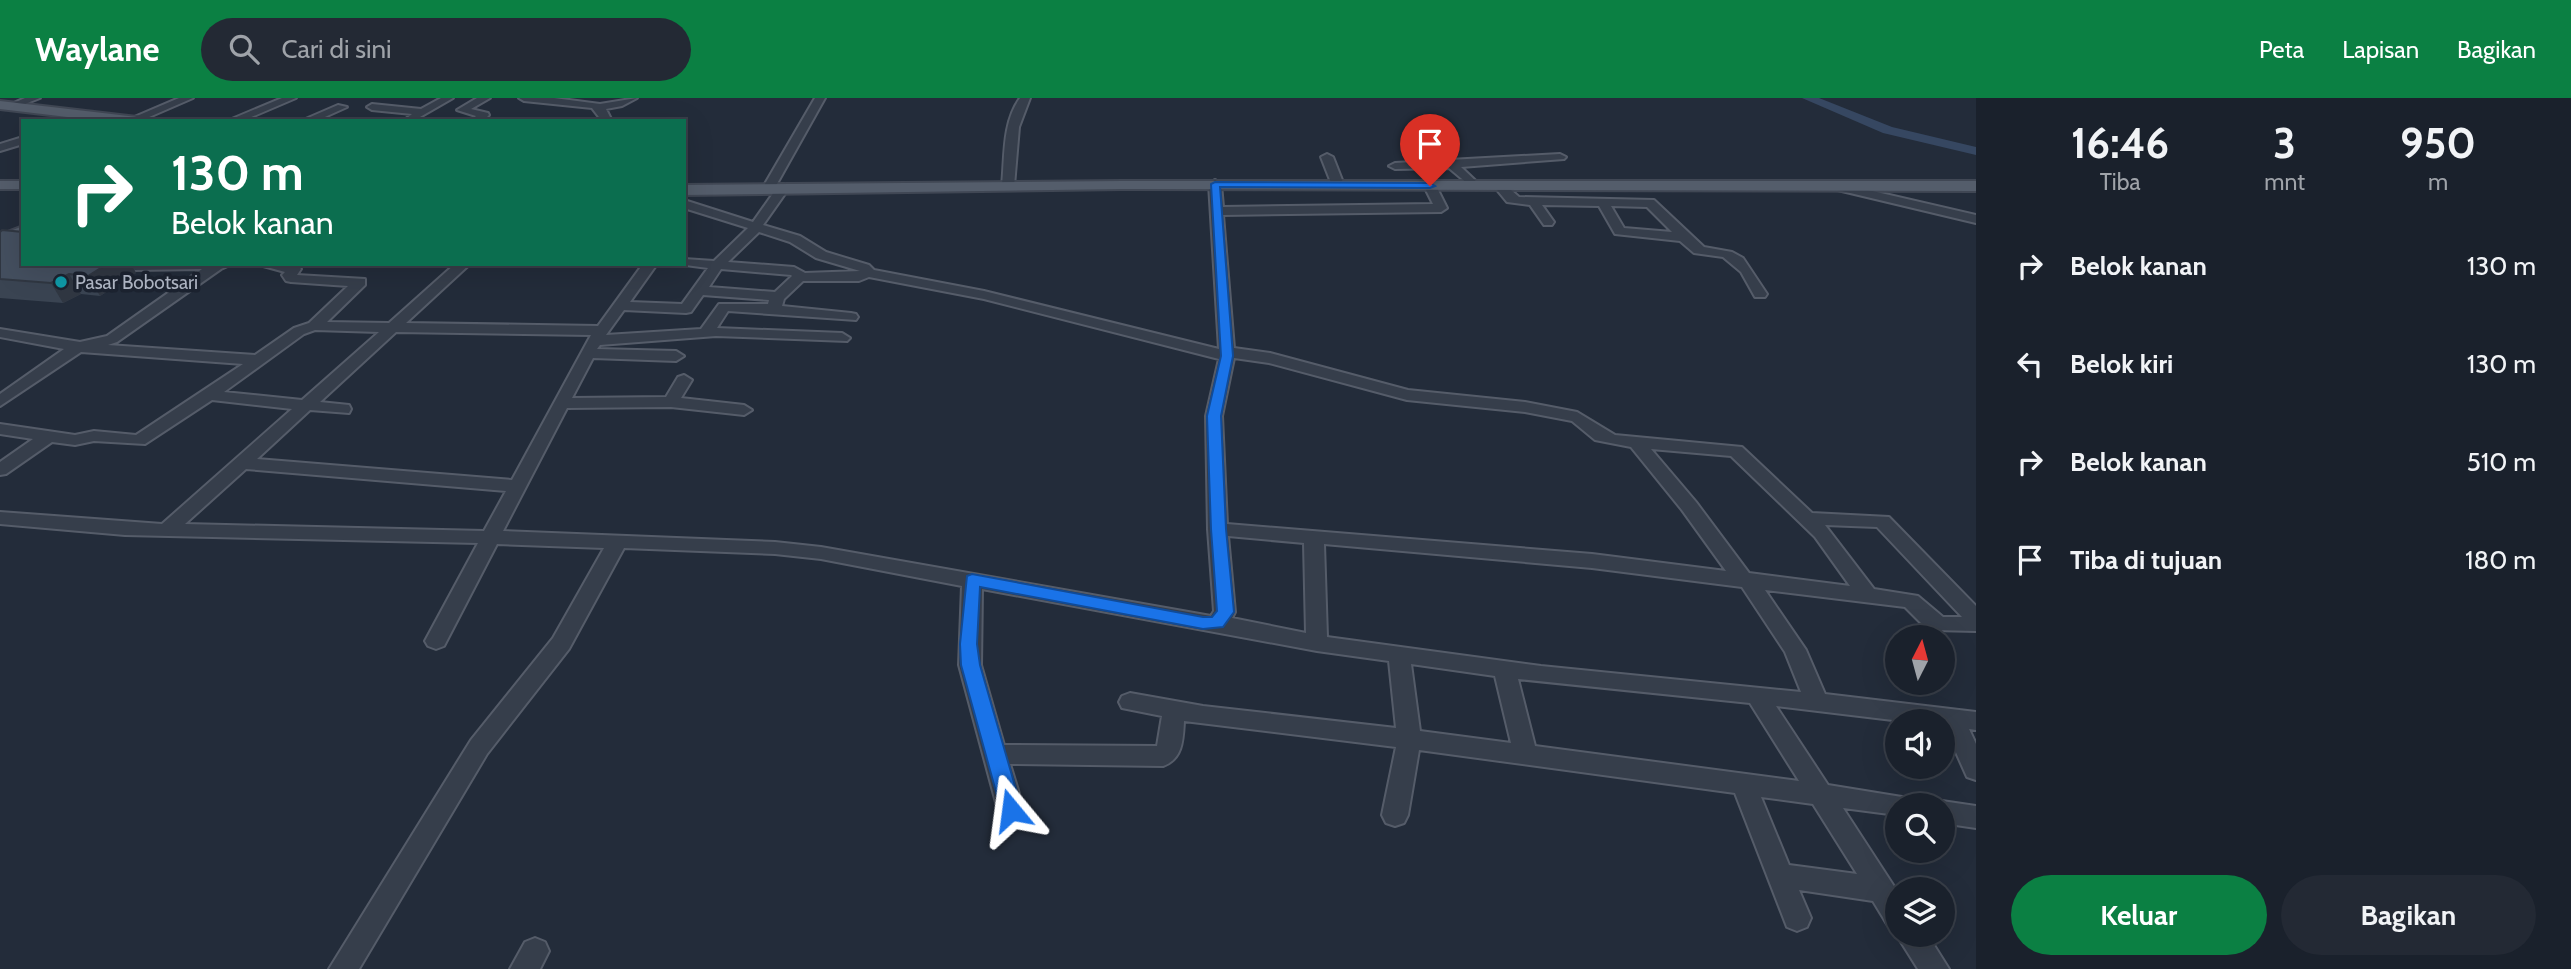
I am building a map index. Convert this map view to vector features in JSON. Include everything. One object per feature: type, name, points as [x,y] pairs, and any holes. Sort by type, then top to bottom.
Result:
[{"type":"main road","points":[[4,106],[88,119]]},
{"type":"main road","points":[[69,117],[110,119]]},
{"type":"main road","points":[[0,185],[21,185]]},
{"type":"main road","points":[[687,201],[775,189],[1008,186],[1976,186]]},
{"type":"main road","points":[[0,241],[21,235]]},
{"type":"main road","points":[[0,246],[21,235]]},
{"type":"street","points":[[4,106],[35,98]]},
{"type":"street","points":[[134,119],[188,98]]},
{"type":"street","points":[[237,119],[291,98]]},
{"type":"street","points":[[410,119],[448,98]]},
{"type":"street","points":[[479,119],[484,116],[462,110],[485,98]]},
{"type":"street","points":[[524,98],[599,107],[618,104],[632,98]]},
{"type":"street","points":[[673,336],[686,309],[717,265],[755,227],[820,98]]},
{"type":"street","points":[[1008,186],[1014,124],[1019,105],[1025,98]]},
{"type":"street","points":[[310,119],[345,102]]},
{"type":"street","points":[[372,107],[422,112]]},
{"type":"street","points":[[599,107],[606,119]]},
{"type":"street","points":[[0,140],[20,141]]},
{"type":"street","points":[[0,148],[20,141]]},
{"type":"street","points":[[1327,157],[1338,185]]},
{"type":"street","points":[[1395,166],[1560,158]]},
{"type":"street","points":[[1452,164],[1474,185]]},
{"type":"street","points":[[1215,184],[1227,354],[1214,416],[1225,612],[1217,623]]},
{"type":"street","points":[[1499,185],[1511,199],[1534,202],[1650,203],[1698,251],[1734,258],[1756,283],[1760,294]]},
{"type":"street","points":[[1829,185],[1976,219]]},
{"type":"street","points":[[1217,211],[1441,208],[1430,186]]},
{"type":"street","points":[[687,201],[795,239],[821,255],[868,272],[994,297],[1227,354],[1270,358],[1407,396],[1525,407],[1577,417],[1601,436],[1637,443],[1733,450],[1830,542],[1868,595]]},
{"type":"street","points":[[1534,202],[1548,222]]},
{"type":"street","points":[[1603,203],[1620,231],[1684,237]]},
{"type":"street","points":[[686,263],[789,270],[799,274],[799,277]]},
{"type":"street","points":[[0,401],[79,347],[112,339],[216,266]]},
{"type":"street","points":[[276,266],[295,269],[289,275],[290,278],[360,282],[314,326]]},
{"type":"street","points":[[168,529],[461,266]]},
{"type":"street","points":[[436,641],[595,341],[649,266]]},
{"type":"street","points":[[706,332],[724,307],[775,303],[799,277],[859,277],[868,272]]},
{"type":"street","points":[[700,290],[816,313],[851,317]]},
{"type":"street","points":[[620,306],[686,309]]},
{"type":"street","points":[[805,335],[816,313]]},
{"type":"street","points":[[0,429],[75,440],[99,436],[139,440],[209,395],[299,331],[314,326],[595,341],[706,332],[842,338]]},
{"type":"street","points":[[0,333],[79,347],[258,360]]},
{"type":"street","points":[[595,341],[676,356]]},
{"type":"street","points":[[671,402],[684,380]]},
{"type":"street","points":[[209,395],[343,409]]},
{"type":"street","points":[[561,402],[671,402],[744,410]]},
{"type":"street","points":[[0,470],[49,436]]},
{"type":"street","points":[[1637,443],[1689,506],[1795,650],[1817,703]]},
{"type":"street","points":[[241,463],[517,486]]},
{"type":"street","points":[[0,518],[89,527],[618,541],[821,553],[1317,643],[1504,669],[1885,711]]},
{"type":"street","points":[[1808,519],[1882,521],[1976,619]]},
{"type":"street","points":[[1219,529],[1592,561],[1868,595],[1912,601],[1930,620],[1940,625],[1976,624]]},
{"type":"street","points":[[1314,537],[1313,587],[1317,643]]},
{"type":"street","points":[[343,969],[479,747],[561,643],[618,541]]},
{"type":"street","points":[[972,580],[968,644],[970,665],[1011,810]]},
{"type":"street","points":[[1395,815],[1409,739],[1399,655]]},
{"type":"street","points":[[1504,669],[1526,755]]},
{"type":"street","points":[[1757,695],[1885,896]]},
{"type":"street","points":[[1130,702],[1174,710],[1885,803]]},
{"type":"street","points":[[996,754],[1163,756],[1170,747],[1174,710]]},
{"type":"street","points":[[1955,718],[1976,721]]},
{"type":"street","points":[[1955,724],[1976,770]]},
{"type":"street","points":[[1744,783],[1797,918]]},
{"type":"street","points":[[1955,814],[1976,817]]},
{"type":"street","points":[[1780,875],[1881,890]]},
{"type":"street","points":[[1919,947],[1935,969]]},
{"type":"building","points":[[0,232],[21,232],[21,266],[104,266],[88,276],[69,274],[51,283],[0,279]]},
{"type":"waterway","points":[[1808,98],[1888,130],[1976,151]]},
{"type":"place","name":"Pasar Bobotsari","points":[[61,282]]},
{"type":"route","points":[[1011,810],[970,665],[968,644],[972,580],[1203,623],[1217,623],[1223,619],[1225,612],[1214,416],[1227,356],[1215,184],[1430,186]]}]
